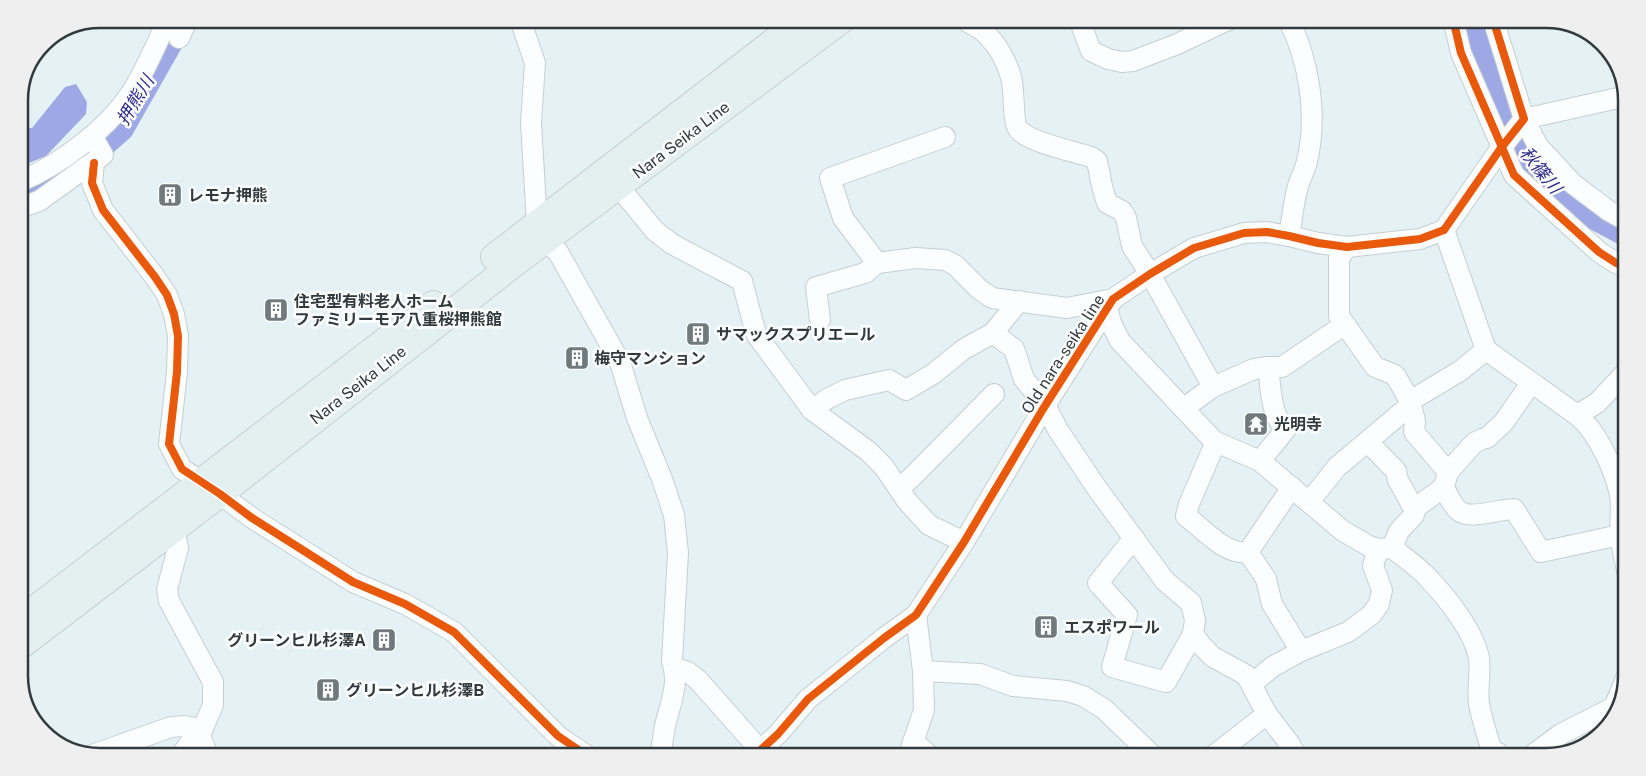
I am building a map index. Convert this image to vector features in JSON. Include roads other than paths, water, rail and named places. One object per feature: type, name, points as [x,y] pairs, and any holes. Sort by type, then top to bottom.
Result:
[{"type":"main road","name":"Nara Seika Line","points":[[28,615],[211,488],[541,232],[792,28]]},
{"type":"main road","name":"Nara Seika Line","points":[[541,232],[619,187],[831,28]]},
{"type":"main road","name":"Nara Seika Line","points":[[28,639],[174,528],[211,488]]},
{"type":"street","points":[[28,204],[39,200],[95,150],[115,111],[135,86],[164,28]]},
{"type":"street","points":[[179,38],[184,28]]},
{"type":"street","points":[[523,28],[535,63],[531,123],[541,232],[558,252],[620,362],[637,418],[662,479],[674,515],[678,553],[672,661],[675,668],[675,691],[662,748]]},
{"type":"street","points":[[987,28],[1011,76],[1015,92],[1017,128],[1035,140],[1091,157],[1097,161],[1107,203],[1122,212],[1126,218],[1132,246],[1150,274],[1213,387]]},
{"type":"street","points":[[1082,28],[1091,51],[1108,59],[1122,62],[1133,62],[1175,46],[1212,28]]},
{"type":"street","points":[[1289,236],[1297,188],[1303,178],[1308,161],[1313,125],[1311,95],[1305,60],[1292,28]]},
{"type":"street","points":[[1455,28],[1461,53],[1514,175],[1599,252],[1618,263]]},
{"type":"street","points":[[1496,28],[1524,119],[1538,146],[1573,184],[1618,216]]},
{"type":"street","points":[[1618,98],[1524,119],[1501,148],[1444,230],[1486,350],[1586,422],[1595,433],[1618,489]]},
{"type":"street","points":[[876,263],[844,218],[830,178],[945,137]]},
{"type":"street","points":[[28,178],[95,150]]},
{"type":"street","points":[[95,150],[92,184],[102,210],[167,295],[174,314],[178,336],[177,372],[169,444],[182,469],[252,518],[353,582],[404,604],[454,632],[558,736],[576,748]]},
{"type":"street","points":[[619,187],[655,230],[672,244],[742,281],[756,334],[812,410],[868,451],[884,467],[907,501],[929,525],[964,542]]},
{"type":"street","name":"Old nara-seika line","points":[[763,748],[778,734],[808,699],[916,615],[964,542],[1110,303],[1150,274],[1194,248],[1244,233],[1267,232],[1318,244],[1347,246],[1420,239],[1444,230]]},
{"type":"street","points":[[1347,246],[1338,258],[1339,316],[1360,343],[1375,367],[1395,375],[1410,401],[1415,421],[1414,432],[1446,480],[1451,502],[1460,512],[1470,515],[1514,509],[1541,552],[1618,535]]},
{"type":"street","points":[[820,320],[816,288],[865,273],[876,263],[916,258],[945,260],[955,265],[979,289],[992,298],[1067,308],[1110,303],[1111,323],[1120,341],[1214,441],[1260,461],[1343,531],[1369,546],[1385,548],[1416,566],[1430,580],[1461,620],[1471,637],[1479,658],[1481,720],[1491,748]]},
{"type":"street","points":[[812,410],[826,399],[845,390],[888,380],[906,390],[933,374],[964,350],[993,333],[1018,301]]},
{"type":"street","points":[[1184,408],[1213,387],[1254,369],[1282,367],[1344,324]]},
{"type":"street","points":[[993,333],[1014,349],[1024,378],[1046,405],[1058,430],[1096,488],[1134,538],[1165,580],[1191,602],[1196,620],[1193,634],[1166,682],[1112,667],[1127,615],[1098,582],[1134,538]]},
{"type":"street","points":[[1309,502],[1337,467],[1406,408],[1410,401],[1460,371],[1486,350]]},
{"type":"street","points":[[1260,461],[1286,430],[1280,424],[1275,413],[1268,367]]},
{"type":"street","points":[[1577,415],[1597,403],[1618,381]]},
{"type":"street","points":[[1414,509],[1446,480],[1474,443],[1487,438],[1504,422],[1531,383]]},
{"type":"street","points":[[899,489],[994,394]]},
{"type":"street","points":[[1214,441],[1214,446],[1189,504],[1186,516],[1209,536],[1230,550],[1241,553],[1248,552],[1292,487]]},
{"type":"street","points":[[1252,684],[1272,667],[1301,651],[1348,632],[1371,615],[1379,604],[1382,590],[1373,566],[1385,548],[1414,514],[1414,509],[1398,480],[1396,471],[1368,442]]},
{"type":"street","points":[[174,528],[178,548],[167,589],[169,601],[212,682],[213,705],[201,732],[186,748]]},
{"type":"street","points":[[1248,552],[1266,579],[1272,604],[1301,651]]},
{"type":"street","points":[[911,748],[924,710],[923,671],[916,615]]},
{"type":"street","points":[[1193,634],[1201,646],[1213,656],[1224,664],[1241,671],[1252,684],[1267,714],[1292,748]]},
{"type":"street","points":[[675,668],[688,672],[698,680],[751,748]]},
{"type":"street","points":[[923,671],[980,674],[1013,686],[1067,691],[1083,696],[1104,709],[1145,748]]},
{"type":"street","points":[[1541,748],[1561,734],[1610,709]]},
{"type":"street","points":[[1224,748],[1267,714]]},
{"type":"street","points":[[114,748],[170,727],[185,726],[201,732]]},
{"type":"street","points":[[201,732],[205,748]]},
{"type":"water","points":[[76,84],[87,102],[86,114],[46,156],[28,163],[28,128],[32,128],[65,87]]},
{"type":"waterway","name":"押熊川","points":[[28,194],[72,170],[120,128],[177,28]]},
{"type":"waterway","name":"秋篠川","points":[[1473,28],[1487,77],[1503,118],[1531,161],[1565,200],[1618,228]]},
{"type":"place","name":"レモナ押熊","points":[[170,195]]},
{"type":"place","name":"住宅型有料老人ホーム ファミリーモア八重桜押熊館","points":[[276,310]]},
{"type":"place","name":"サマックスプリエール","points":[[698,334]]},
{"type":"place","name":"梅守マンション","points":[[577,358]]},
{"type":"place","name":"光明寺","points":[[1256,424]]},
{"type":"place","name":"エスポワール","points":[[1046,627]]},
{"type":"place","name":"グリーンヒル杉澤A","points":[[384,640]]},
{"type":"place","name":"グリーンヒル杉澤B","points":[[328,690]]}]
